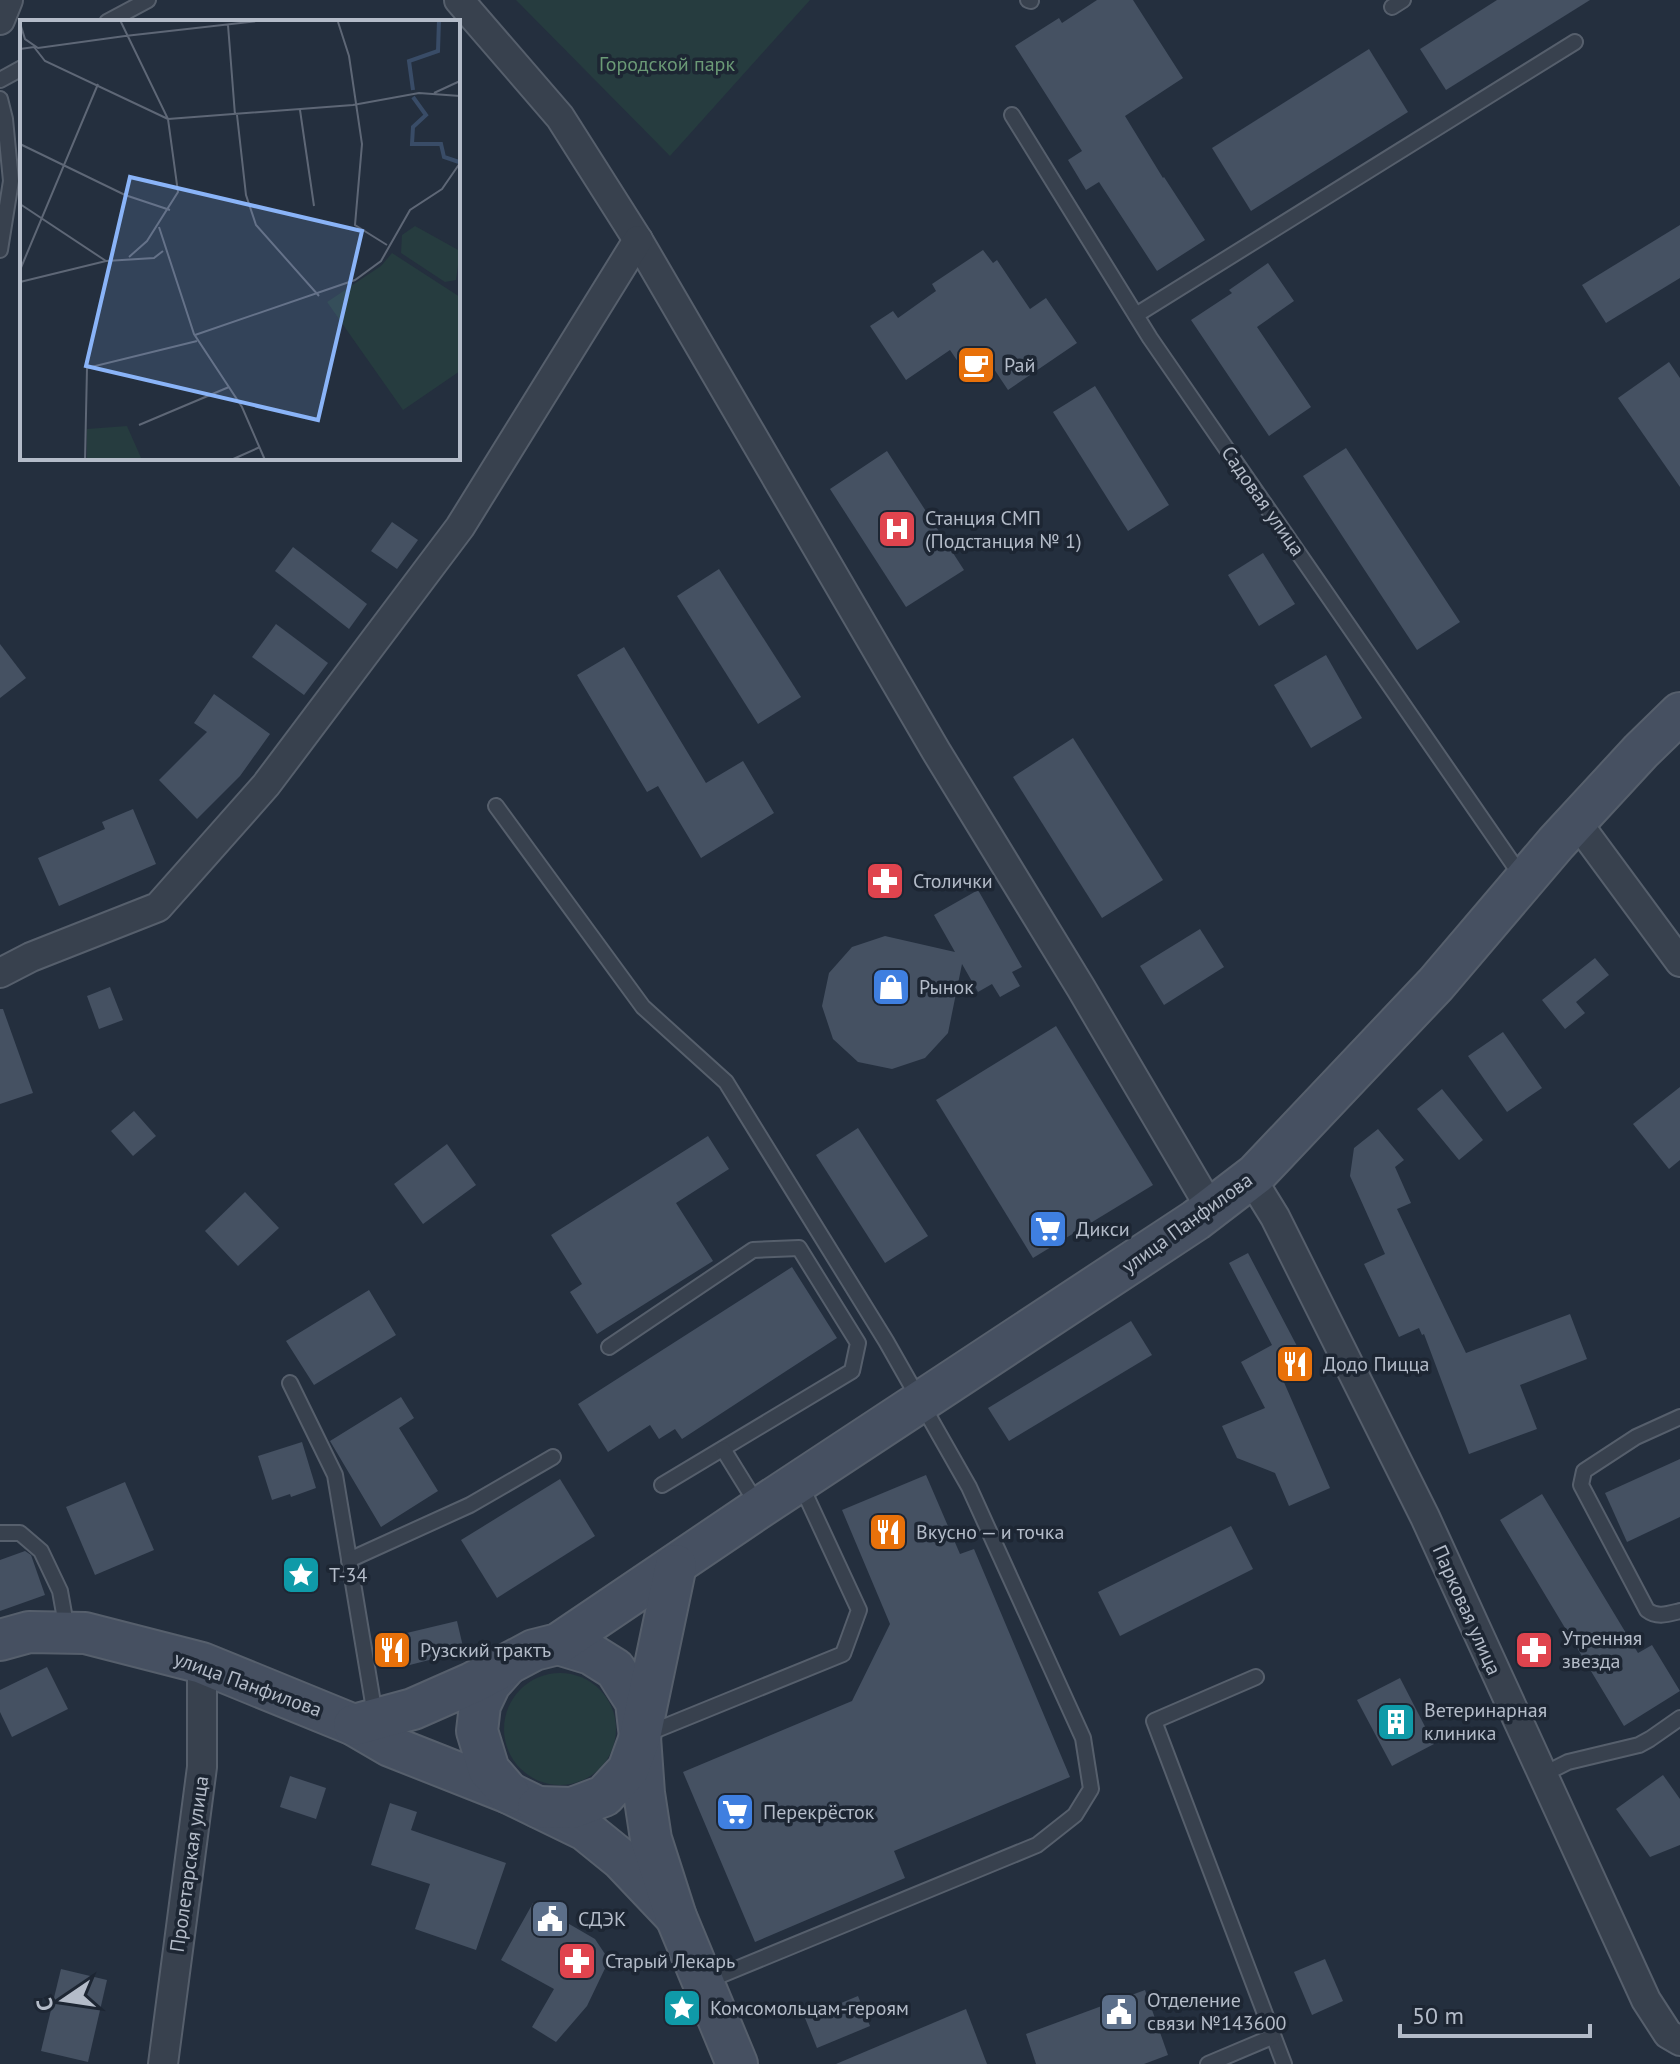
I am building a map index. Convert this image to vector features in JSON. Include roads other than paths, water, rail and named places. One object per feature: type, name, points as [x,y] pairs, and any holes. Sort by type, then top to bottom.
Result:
[{"type":"main road","name":"улица Панфилова","points":[[365,1722],[413,1709],[534,1650],[558,1644],[1211,1209],[1251,1178],[1436,984],[1576,821],[1680,713]]},
{"type":"main road","name":"улица Панфилова","points":[[0,1640],[29,1632],[85,1633],[202,1663],[365,1722],[390,1746],[524,1800],[572,1808],[604,1796],[628,1770],[640,1737],[676,1565]]},
{"type":"main road","points":[[558,1644],[591,1654],[615,1669],[636,1702],[651,1839],[676,1917],[737,2064]]},
{"type":"main road","name":"улица Панфилова","points":[[506,1666],[490,1684],[480,1705],[477,1731],[489,1770],[524,1800]]},
{"type":"main road","points":[[524,1800],[585,1830],[622,1860],[676,1917]]},
{"type":"street","points":[[0,20],[8,0]]},
{"type":"street","points":[[459,0],[560,117],[638,240],[936,751],[1211,1209]]},
{"type":"street","points":[[0,973],[31,957],[158,907],[266,785],[460,527],[638,240]]},
{"type":"street","points":[[1576,821],[1680,962]]},
{"type":"street","name":"Парковая улица","points":[[1251,1178],[1275,1217],[1425,1517],[1646,2000],[1668,2034],[1680,2041]]},
{"type":"street","name":"Пролетарская улица","points":[[163,2064],[202,1767],[202,1663]]},
{"type":"lane","points":[[111,20],[148,0]]},
{"type":"lane","points":[[1136,315],[1575,42]]},
{"type":"lane","points":[[0,80],[20,69]]},
{"type":"lane","points":[[0,99],[11,181],[0,250]]},
{"type":"lane","name":"Садовая улица","points":[[1012,115],[1159,351],[1524,880]]},
{"type":"lane","points":[[496,806],[643,1007],[726,1082],[886,1341],[969,1487],[1083,1738],[1091,1789],[1075,1815],[1037,1845],[703,1983]]},
{"type":"lane","points":[[609,1347],[753,1250],[799,1248],[858,1343],[852,1371],[662,1485]]},
{"type":"lane","points":[[290,1383],[335,1475],[349,1560],[365,1722]]},
{"type":"lane","points":[[1680,1417],[1636,1437],[1584,1471],[1581,1485],[1647,1610],[1653,1615],[1680,1611]]},
{"type":"lane","points":[[723,1449],[759,1508]]},
{"type":"lane","points":[[349,1560],[470,1505],[553,1457]]},
{"type":"lane","points":[[640,1737],[843,1654],[859,1610],[800,1482]]},
{"type":"lane","points":[[0,1533],[20,1533],[41,1551],[60,1591],[67,1632]]},
{"type":"lane","points":[[1256,1677],[1154,1721],[1284,2064]]},
{"type":"lane","points":[[1542,1775],[1568,1762],[1639,1745],[1680,1718]]},
{"type":"lane","points":[[1208,2064],[1272,2037]]},
{"type":"place","name":"Рай","points":[[976,365]]},
{"type":"place","name":"Станция СМП (Подстанция № 1)","points":[[897,529]]},
{"type":"place","name":"Столички","points":[[885,881]]},
{"type":"place","name":"Рынок","points":[[891,987]]},
{"type":"place","name":"Дикси","points":[[1048,1229]]},
{"type":"place","name":"Додо Пицца","points":[[1295,1364]]},
{"type":"place","name":"Вкусно — и точка","points":[[888,1532]]},
{"type":"place","name":"Т-34","points":[[301,1575]]},
{"type":"place","name":"Рузский трактъ","points":[[392,1650]]},
{"type":"place","name":"Утренняя звезда","points":[[1534,1650]]},
{"type":"place","name":"Ветеринарная клиника","points":[[1396,1722]]},
{"type":"place","name":"Перекрёсток","points":[[735,1812]]},
{"type":"place","name":"СДЭК","points":[[550,1919]]},
{"type":"place","name":"Старый Лекарь","points":[[577,1961]]},
{"type":"place","name":"Комсомольцам-героям","points":[[682,2008]]},
{"type":"place","name":"Отделение связи №143600","points":[[1119,2012]]},
{"type":"park label","name":"Городской парк","points":[[667,64]]}]
